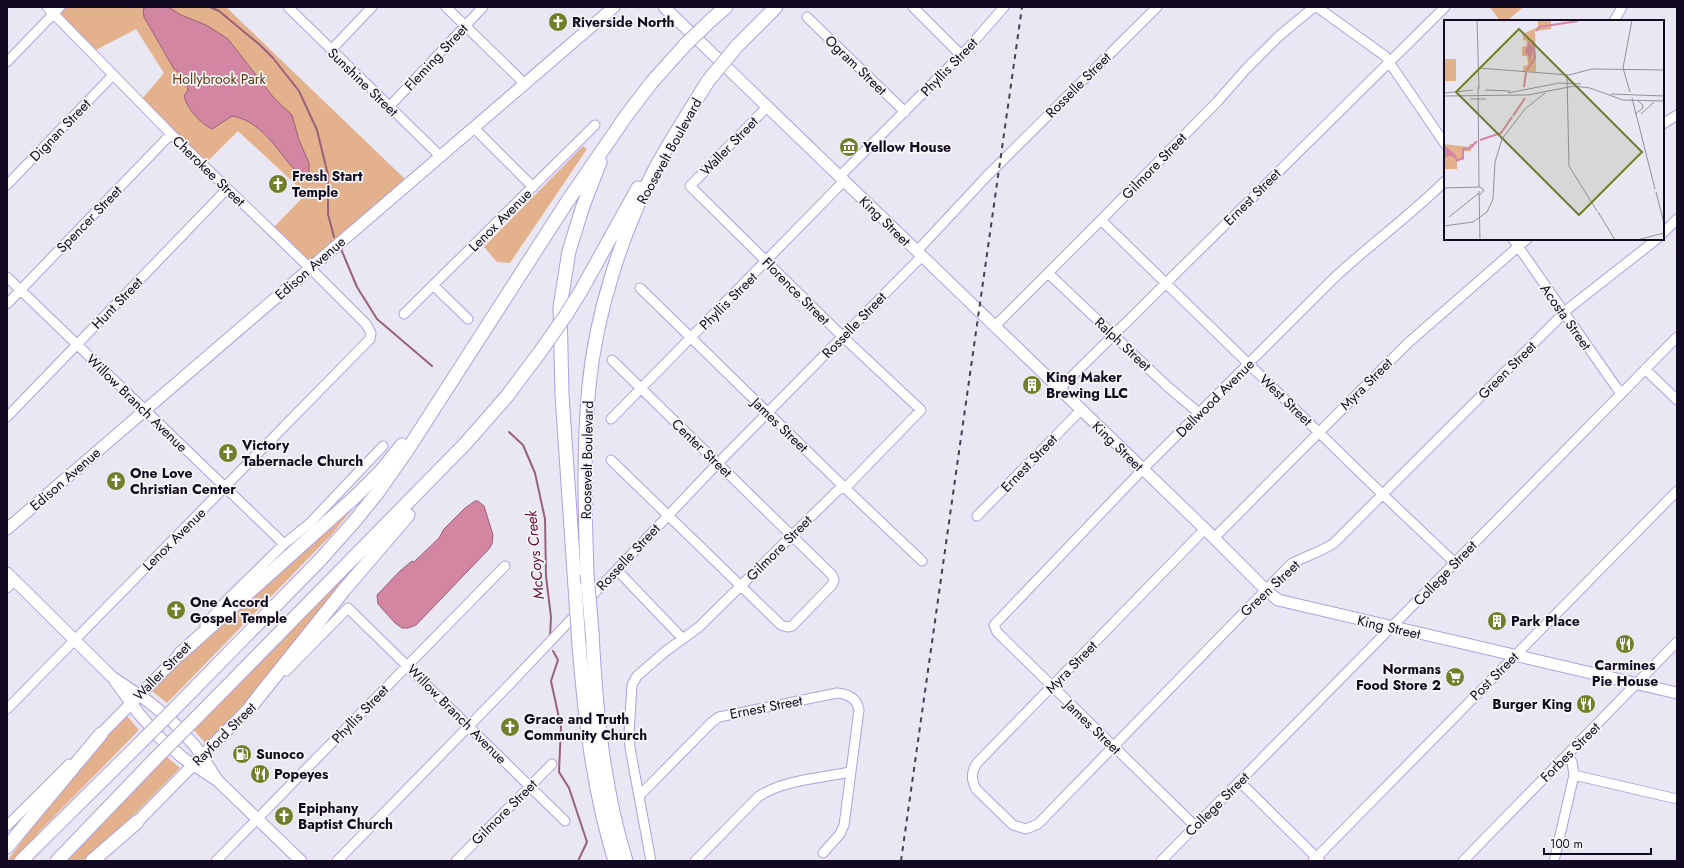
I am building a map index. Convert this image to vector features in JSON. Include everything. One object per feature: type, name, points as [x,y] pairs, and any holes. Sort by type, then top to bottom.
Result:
[{"type":"highway","points":[[21,861],[181,702],[319,561],[353,523],[393,472],[566,202],[611,137],[643,93],[686,44],[726,7]]},
{"type":"highway","points":[[57,861],[155,759],[432,479],[507,396],[566,315],[660,149],[678,122],[708,81],[737,46],[776,7]]},
{"type":"highway","name":"Roosevelt Boulevard","points":[[626,861],[614,817],[602,757],[595,696],[587,574],[585,503],[586,427],[592,363],[602,312],[625,239],[645,191],[668,146],[708,81]]},
{"type":"highway","name":"Roosevelt Boulevard","points":[[611,137],[586,200],[571,245],[560,307],[562,395],[584,710],[591,761],[615,861]]},
{"type":"highway","points":[[180,654],[356,496],[397,452],[449,386]]},
{"type":"highway","points":[[252,705],[344,590],[412,510],[432,479]]},
{"type":"highway","points":[[7,847],[101,734]]},
{"type":"highway","points":[[92,861],[137,822]]},
{"type":"main road","name":"King Street","points":[[664,7],[1278,600],[1392,628],[1677,693]]},
{"type":"main road","name":"Edison Avenue","points":[[7,529],[474,128],[607,9]]},
{"type":"main road","points":[[10,580],[75,640],[112,677],[130,704],[159,737],[193,765],[218,781],[301,861]]},
{"type":"main road","name":"Waller Street","points":[[101,734],[180,654]]},
{"type":"main road","points":[[112,677],[140,694],[173,722],[202,756],[218,781]]},
{"type":"main road","name":"Rayford Street","points":[[137,822],[252,705]]},
{"type":"street","name":"Cherokee Street","points":[[47,7],[57,10],[113,75],[227,189],[310,268],[366,324],[371,333]]},
{"type":"street","name":"Sunshine Street","points":[[288,7],[440,156]]},
{"type":"street","points":[[331,50],[372,7]]},
{"type":"street","points":[[446,7],[524,84]]},
{"type":"street","name":"Fleming Street","points":[[389,107],[482,7]]},
{"type":"street","points":[[913,7],[961,56]]},
{"type":"street","name":"Phyllis Street","points":[[611,419],[766,262],[905,112],[961,56],[1004,7]]},
{"type":"street","name":"Rosselle Street","points":[[337,861],[510,685],[718,463],[843,337],[919,254],[986,177],[1157,7]]},
{"type":"street","points":[[1315,7],[1385,56],[1444,143]]},
{"type":"street","name":"Gilmore Street","points":[[995,326],[1217,102],[1246,69],[1279,36],[1315,7]]},
{"type":"street","name":"Ernest Street","points":[[1059,389],[1445,7]]},
{"type":"street","points":[[1615,20],[1622,7]]},
{"type":"street","points":[[7,62],[57,10]]},
{"type":"street","name":"Ogram Street","points":[[807,17],[905,112]]},
{"type":"street","name":"Dignan Street","points":[[7,185],[113,75]]},
{"type":"street","name":"Waller Street","points":[[690,186],[767,106]]},
{"type":"street","points":[[1664,123],[1677,115]]},
{"type":"street","name":"Lenox Avenue","points":[[404,314],[596,125]]},
{"type":"street","points":[[474,128],[533,187]]},
{"type":"street","name":"Spencer Street","points":[[7,304],[171,134]]},
{"type":"street","name":"Dellwood Avenue","points":[[994,625],[1143,469],[1361,252],[1444,182]]},
{"type":"street","name":"Florence Street","points":[[690,186],[843,337],[921,410]]},
{"type":"street","name":"Hunt Street","points":[[7,417],[227,189]]},
{"type":"street","points":[[1664,232],[1677,218]]},
{"type":"street","name":"West Street","points":[[1101,220],[1382,494],[1455,563]]},
{"type":"street","name":"Green Street","points":[[997,810],[1012,825],[1020,828],[1026,829],[1038,824],[1292,564],[1302,557],[1322,550],[1334,543],[1564,313],[1656,240]]},
{"type":"street","name":"Acosta Street","points":[[1515,243],[1621,393]]},
{"type":"street","name":"Myra Street","points":[[1214,538],[1413,338],[1515,243]]},
{"type":"street","name":"Ralph Street","points":[[1048,273],[1168,387],[1200,413]]},
{"type":"street","name":"Willow Branch Avenue","points":[[7,277],[284,544]]},
{"type":"street","points":[[434,285],[468,319]]},
{"type":"street","name":"James Street","points":[[640,288],[922,561]]},
{"type":"street","name":"Lenox Avenue","points":[[7,709],[365,344],[370,338],[371,333]]},
{"type":"street","name":"College Street","points":[[1161,861],[1392,628],[1677,336]]},
{"type":"street","name":"Center Street","points":[[612,360],[832,575],[834,580],[832,585],[792,626],[787,627],[781,625],[741,586]]},
{"type":"street","points":[[1645,369],[1677,400]]},
{"type":"street","name":"Gilmore Street","points":[[639,796],[630,748],[629,734],[633,681],[666,651],[700,627],[791,535],[837,491],[849,484],[921,410]]},
{"type":"street","name":"Ernest Street","points":[[977,516],[1081,410]]},
{"type":"street","name":"Waller Street","points":[[180,654],[226,601],[284,544],[310,523],[383,446]]},
{"type":"street","points":[[611,460],[741,586]]},
{"type":"street","name":"Post Street","points":[[1317,860],[1514,656],[1677,491]]},
{"type":"street","name":"Myra Street","points":[[997,810],[976,789],[972,782],[973,768],[1205,529]]},
{"type":"street","name":"Phyllis Street","points":[[216,861],[505,566]]},
{"type":"street","points":[[617,570],[683,639]]},
{"type":"street","name":"Willow Branch Avenue","points":[[348,608],[565,821]]},
{"type":"street","name":"Rayford Street","points":[[252,705],[348,608]]},
{"type":"street","name":"James Street","points":[[994,625],[997,632],[1195,826]]},
{"type":"street","name":"Forbes Street","points":[[1462,861],[1677,642]]},
{"type":"street","name":"Ernest Street","points":[[639,796],[712,722],[719,717],[837,693],[846,694],[853,698],[859,710],[850,772]]},
{"type":"street","name":"Waller Street","points":[[7,826],[101,734]]},
{"type":"street","points":[[1554,861],[1574,775],[1572,762],[1566,756]]},
{"type":"street","name":"Gilmore Street","points":[[456,861],[552,764]]},
{"type":"street","points":[[695,861],[764,792],[783,785],[850,772],[844,825],[838,837],[823,853]]},
{"type":"street","points":[[1574,775],[1677,799]]},
{"type":"street","points":[[1240,782],[1317,860]]},
{"type":"street","points":[[639,796],[651,861]]},
{"type":"street","name":"Rayford Street","points":[[102,861],[137,822]]},
{"type":"green space","name":"Hollybrook Park","points":[[64,7],[226,7],[406,180],[308,263],[272,229],[306,194],[238,131],[205,164],[141,100],[164,73],[136,29],[94,51],[59,14]]},
{"type":"green space","points":[[1490,7],[1523,7],[1508,20],[1499,20]]},
{"type":"green space","points":[[583,146],[587,149],[510,263],[497,262],[484,247]]},
{"type":"green space","points":[[373,484],[332,534],[167,703],[152,691],[205,636]]},
{"type":"green space","points":[[366,551],[258,689],[206,744],[193,729]]},
{"type":"green space","points":[[126,715],[139,730],[37,834],[36,837],[13,861],[7,861],[72,774]]},
{"type":"green space","points":[[166,756],[180,768],[128,821],[82,861],[63,861]]},
{"type":"shaded area","points":[[147,7],[168,7],[181,15],[206,25],[228,39],[274,98],[292,115],[299,140],[309,163],[309,177],[305,180],[264,133],[244,120],[232,116],[212,129],[203,124],[195,116],[188,106],[184,96],[188,90],[185,81],[174,69],[144,17],[143,9]]},
{"type":"shaded area","points":[[475,501],[478,501],[484,506],[493,535],[492,544],[489,549],[416,625],[408,628],[402,628],[395,623],[378,604],[377,595],[400,571],[412,561],[414,562],[439,538],[444,529],[465,508]]},
{"type":"waterway","name":"McCoys Creek","points":[[210,7],[219,11],[260,45],[273,58],[299,91],[317,130],[328,175],[328,214],[334,237]]},
{"type":"waterway","name":"McCoys Creek","points":[[341,249],[357,287],[377,319],[432,366]]},
{"type":"waterway","name":"McCoys Creek","points":[[509,432],[523,445],[535,473],[545,519],[546,576],[551,617],[550,637]]},
{"type":"waterway","name":"McCoys Creek","points":[[553,651],[558,660],[551,681],[561,727],[559,772],[569,788],[587,842],[578,861]]},
{"type":"railway","points":[[901,861],[1022,7]]},
{"type":"place","name":"Riverside North","points":[[558,22]]},
{"type":"place","name":"Yellow House","points":[[849,147]]},
{"type":"place","name":"Fresh Start Temple","points":[[278,184]]},
{"type":"place","name":"King Maker Brewing LLC","points":[[1032,385]]},
{"type":"place","name":"Victory Tabernacle Church","points":[[228,453]]},
{"type":"place","name":"One Love Christian Center","points":[[116,481]]},
{"type":"place","name":"One Accord Gospel Temple","points":[[176,610]]},
{"type":"place","name":"Park Place","points":[[1497,621]]},
{"type":"place","name":"Carmines Pie House","points":[[1625,644]]},
{"type":"place","name":"Normans Food Store 2","points":[[1455,677]]},
{"type":"place","name":"Burger King","points":[[1586,704]]},
{"type":"place","name":"Grace and Truth Community Church","points":[[510,727]]},
{"type":"place","name":"Sunoco","points":[[242,754]]},
{"type":"place","name":"Popeyes","points":[[260,774]]},
{"type":"place","name":"Epiphany Baptist Church","points":[[284,816]]}]
